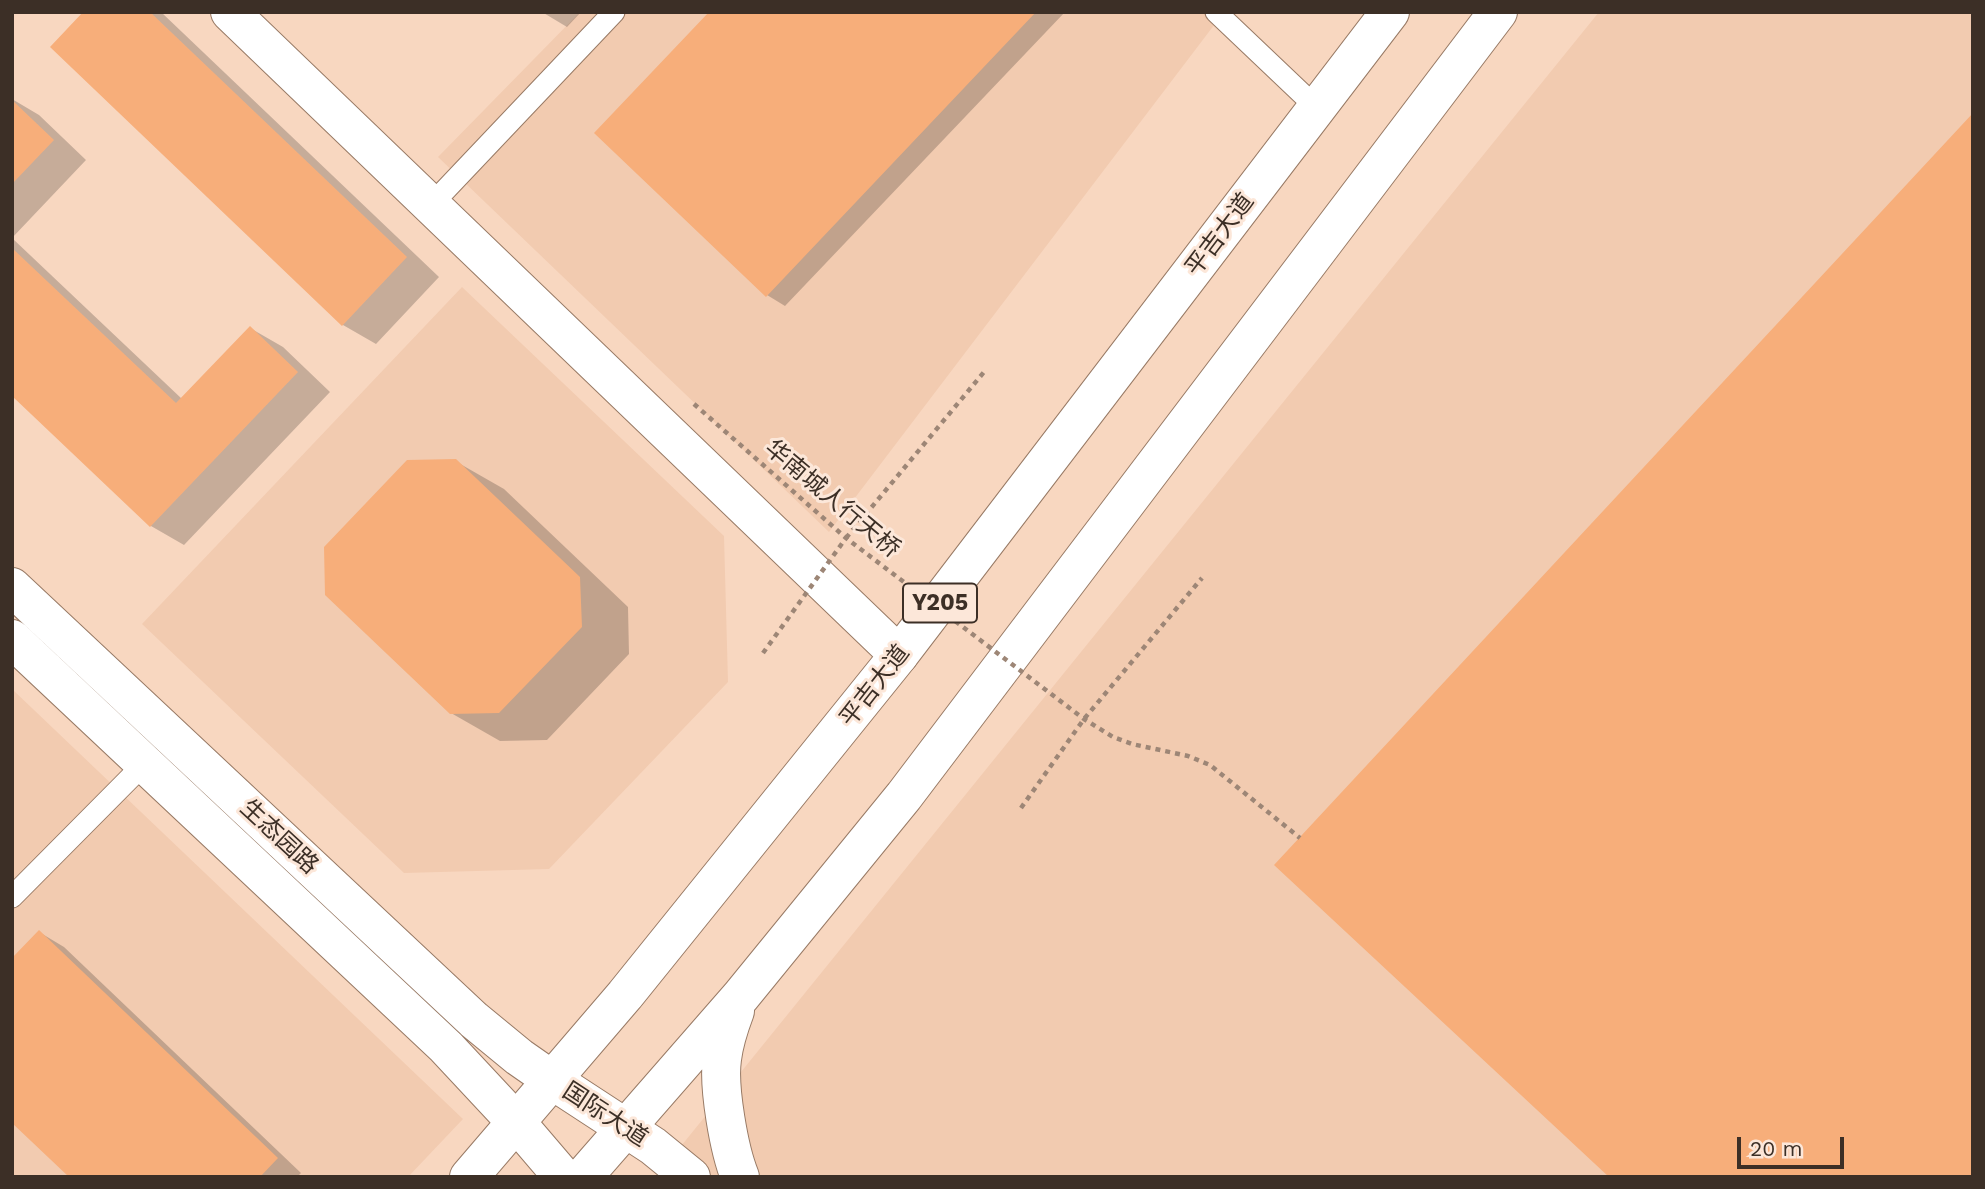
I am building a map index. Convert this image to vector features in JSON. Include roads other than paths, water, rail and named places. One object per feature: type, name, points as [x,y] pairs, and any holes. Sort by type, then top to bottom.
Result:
[{"type":"main road","points":[[230,12],[900,655]]},
{"type":"main road","name":"平吉大道","points":[[468,1177],[625,995],[900,655],[1390,12]]},
{"type":"main road","points":[[583,1177],[741,996],[904,796],[1498,12]]},
{"type":"main road","name":"生态园路","points":[[12,587],[474,1020],[552,1080]]},
{"type":"main road","name":"生态园路","points":[[12,639],[446,1047],[516,1122]]},
{"type":"main road","points":[[740,1177],[735,1165],[728,1126],[721,1061],[727,1031],[741,996]]},
{"type":"main road","name":"国际大道","points":[[552,1080],[653,1146],[691,1177]]},
{"type":"main road","points":[[516,1122],[563,1177]]},
{"type":"lane","points":[[431,205],[614,12]]},
{"type":"lane","points":[[1216,12],[1317,108]]},
{"type":"lane","points":[[12,897],[145,764]]}]
